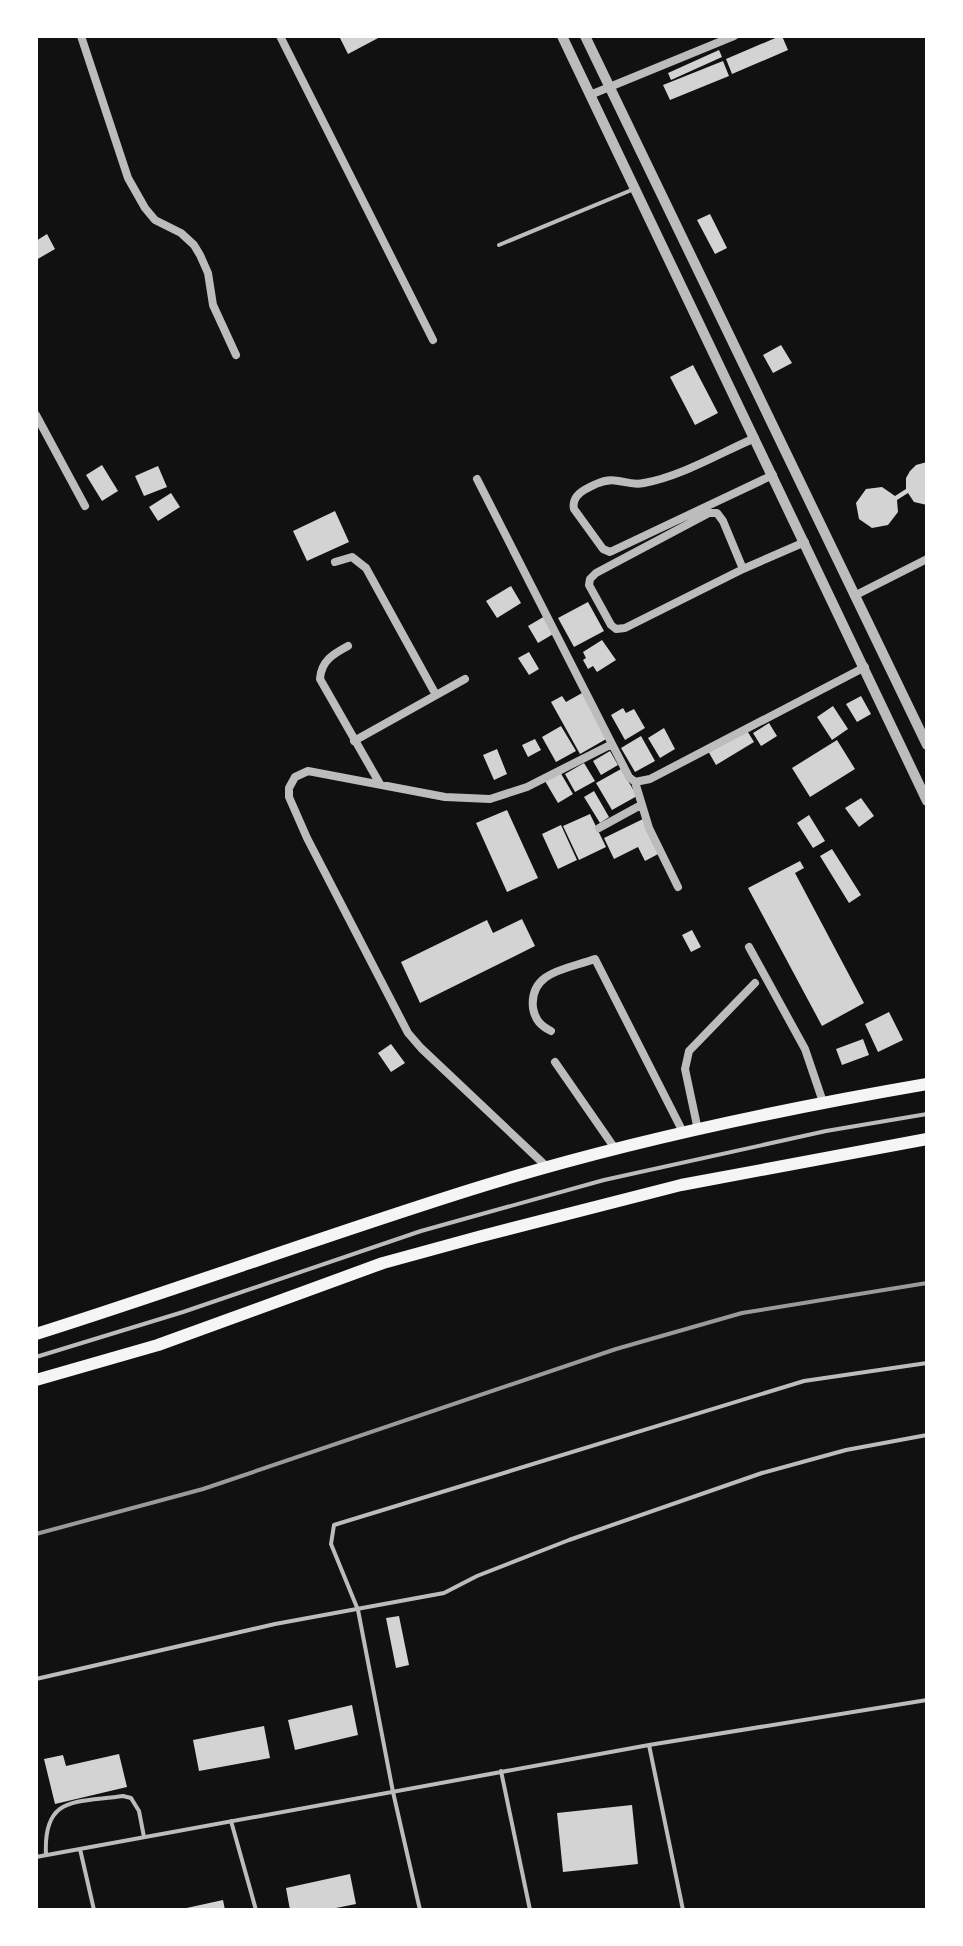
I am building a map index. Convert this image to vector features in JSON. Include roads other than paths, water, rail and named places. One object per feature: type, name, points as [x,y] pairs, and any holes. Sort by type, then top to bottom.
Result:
[{"type":"main road","points":[[36,1334],[547,1167],[823,1102],[927,1084]]},
{"type":"main road","points":[[36,1380],[158,1345],[383,1263],[681,1185],[927,1139]]},
{"type":"street","points":[[81,36],[128,178],[155,220],[181,233],[194,245],[208,273],[209,291],[219,323],[236,355]]},
{"type":"street","points":[[280,36],[433,340]]},
{"type":"street","points":[[562,36],[927,801]]},
{"type":"street","points":[[585,36],[927,745]]},
{"type":"street","points":[[590,95],[734,36]]},
{"type":"street","points":[[36,415],[85,506]]},
{"type":"street","points":[[755,438],[661,479],[640,484],[609,479],[596,483],[576,495],[574,509],[603,549],[610,552],[773,475]]},
{"type":"street","points":[[477,479],[629,777],[635,782],[649,828],[678,887]]},
{"type":"street","points":[[743,569],[723,521],[717,513],[709,513],[596,573],[589,585],[611,625],[616,629],[625,628],[805,542]]},
{"type":"street","points":[[335,562],[352,557],[366,568],[436,695]]},
{"type":"street","points":[[854,596],[927,559]]},
{"type":"street","points":[[348,646],[330,656],[320,669],[320,679],[380,784]]},
{"type":"street","points":[[635,782],[650,779],[865,667]]},
{"type":"street","points":[[354,741],[465,679]]},
{"type":"street","points":[[547,1167],[408,1033],[307,838],[289,797],[289,788],[295,777],[308,771],[445,797],[490,799],[527,787],[612,744]]},
{"type":"street","points":[[599,828],[641,805]]},
{"type":"street","points":[[749,947],[805,1049],[823,1102]]},
{"type":"street","points":[[551,1031],[541,1027],[534,1015],[532,998],[537,983],[550,975],[595,959],[691,1133]]},
{"type":"street","points":[[691,1133],[685,1069],[689,1051],[755,983]]},
{"type":"street","points":[[555,1062],[616,1150]]},
{"type":"lane","points":[[499,245],[636,188]]},
{"type":"lane","points":[[36,1357],[183,1312],[421,1231],[604,1180],[826,1131],[927,1114]]},
{"type":"lane","points":[[420,1910],[393,1792],[358,1610],[331,1544],[334,1525],[804,1381],[927,1363]]},
{"type":"lane","points":[[36,1679],[275,1624],[444,1593],[477,1576],[569,1540],[762,1473],[846,1450],[927,1435]]},
{"type":"lane","points":[[36,1857],[501,1771],[927,1700]]},
{"type":"lane","points":[[649,1745],[683,1910]]},
{"type":"lane","points":[[501,1771],[530,1910]]},
{"type":"lane","points":[[46,1855],[45,1837],[50,1817],[74,1803],[123,1796],[131,1798],[139,1811],[144,1837]]},
{"type":"lane","points":[[231,1821],[256,1910]]},
{"type":"lane","points":[[80,1849],[94,1910]]},
{"type":"railway","points":[[36,1534],[203,1489],[616,1349],[742,1313],[927,1283]]}]
